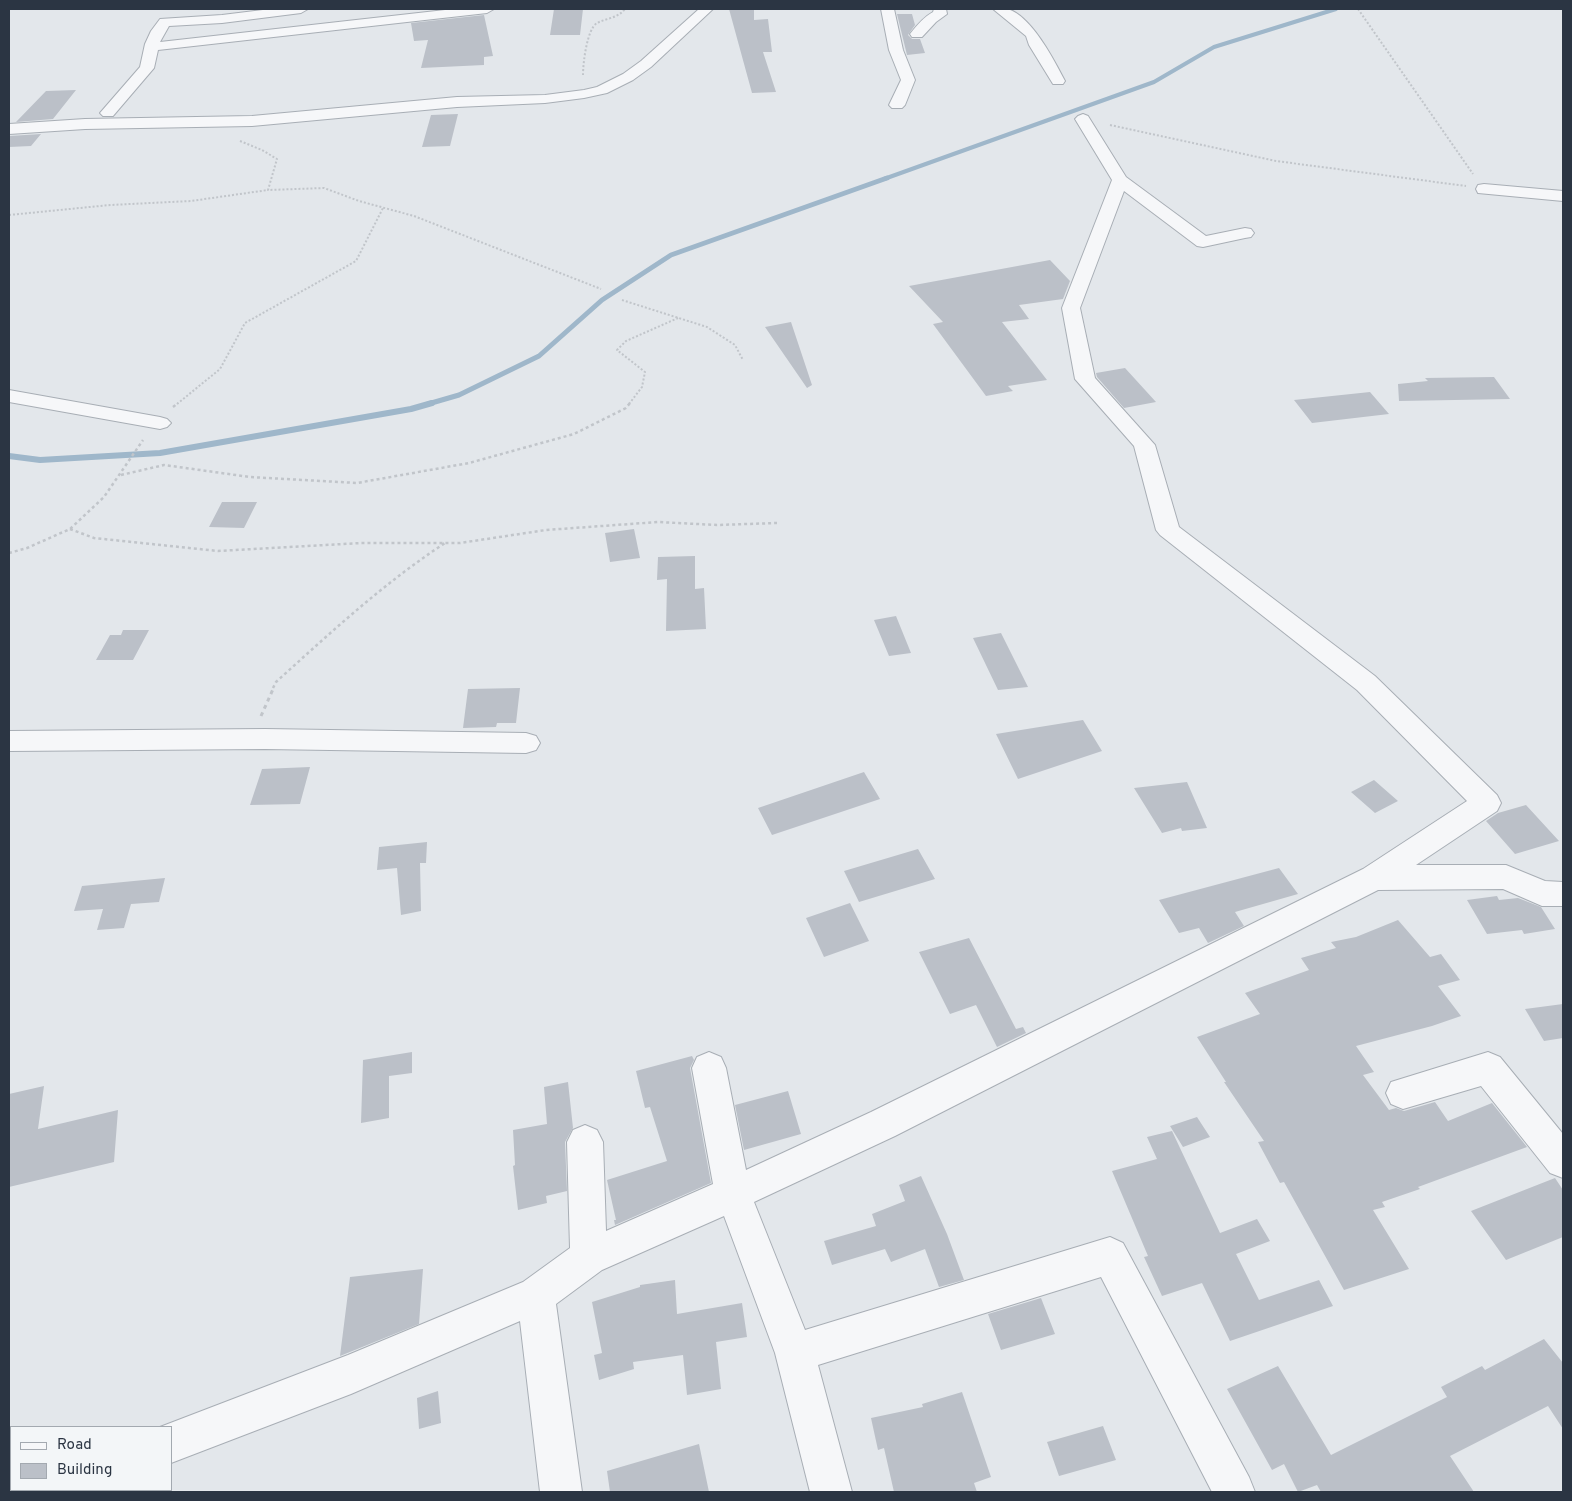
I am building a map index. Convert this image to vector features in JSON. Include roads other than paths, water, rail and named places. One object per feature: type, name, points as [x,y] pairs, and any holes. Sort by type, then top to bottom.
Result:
[{"type":"street","points":[[108,113],[147,68],[151,47],[158,31],[165,22],[222,19],[300,9]]},
{"type":"street","points":[[151,47],[487,9]]},
{"type":"street","points":[[9,129],[85,124],[252,121],[457,102],[545,99],[584,94],[602,90],[628,77],[646,64],[706,9]]},
{"type":"street","points":[[917,34],[931,19],[940,14],[940,9]]},
{"type":"street","points":[[998,9],[1015,19],[1032,34],[1036,45],[1047,60],[1058,81]]},
{"type":"street","points":[[892,11],[896,50],[908,80],[897,106]]},
{"type":"street","points":[[1083,119],[1120,180],[1203,242],[1245,233]]},
{"type":"street","points":[[172,1443],[351,1374],[536,1295],[589,1257],[733,1194],[883,1124],[1374,878],[1487,803],[1366,683],[1168,530],[1144,445],[1085,379],[1071,308],[1120,180]]},
{"type":"street","points":[[1484,189],[1563,196]]},
{"type":"street","points":[[9,396],[160,423]]},
{"type":"street","points":[[9,741],[252,740],[526,743]]},
{"type":"street","points":[[1374,878],[1506,878],[1542,893],[1563,894]]},
{"type":"street","points":[[708,1068],[733,1194],[796,1353],[831,1492]]},
{"type":"street","points":[[1403,1093],[1488,1068],[1563,1161]]},
{"type":"street","points":[[585,1142],[589,1257]]},
{"type":"street","points":[[796,1353],[1110,1256],[1234,1492]]},
{"type":"street","points":[[536,1295],[561,1492]]},
{"type":"waterway","points":[[884,179],[1154,82],[1214,47],[1336,9]]},
{"type":"waterway","points":[[428,404],[459,395],[539,356],[602,300],[671,255],[887,178]]},
{"type":"waterway","points":[[9,456],[40,460],[160,453],[411,409],[432,403]]}]
